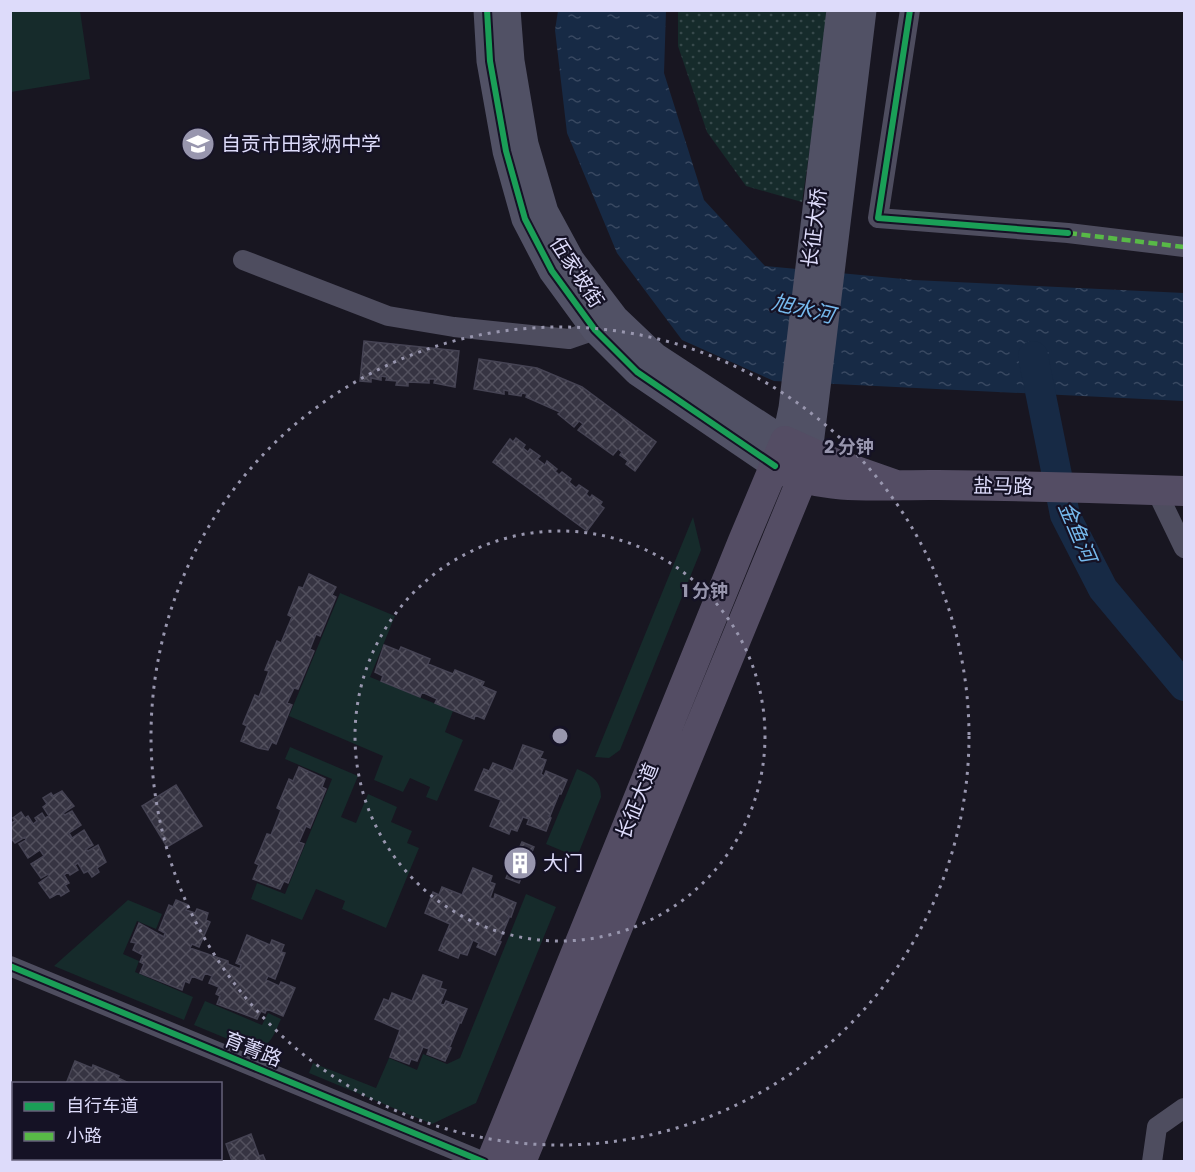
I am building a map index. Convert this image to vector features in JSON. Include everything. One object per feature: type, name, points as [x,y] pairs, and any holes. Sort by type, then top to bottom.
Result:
[{"type":"main road","name":"盐马路","points":[[793,460],[832,484],[1170,490]]},
{"type":"main road","name":"长征大道","points":[[491,1161],[743,541],[793,460]]},
{"type":"main road","name":"长征大道","points":[[521,1161],[793,460]]},
{"type":"street","name":"伍家坡街","points":[[487,10],[490,61],[506,151],[525,219],[552,271],[605,324],[655,356],[793,460]]},
{"type":"street","name":"伍家坡街","points":[[507,10],[511,60],[525,144],[544,212],[605,324]]},
{"type":"street","points":[[840,10],[842,87]]},
{"type":"street","points":[[842,87],[863,10]]},
{"type":"street","points":[[910,10],[878,218],[1068,233],[1185,248]]},
{"type":"street","name":"长征大桥","points":[[793,460],[803,410],[842,87]]},
{"type":"street","points":[[243,260],[388,316],[454,327],[569,339],[605,324]]},
{"type":"street","points":[[1170,490],[1185,548]]},
{"type":"street","name":"育菁路","points":[[10,966],[484,1161]]},
{"type":"street","points":[[1152,1161],[1157,1127],[1185,1108]]},
{"type":"green space","points":[[10,11],[80,11],[90,79],[11,92]]},
{"type":"green space","points":[[678,11],[830,11],[802,202],[746,186],[707,132],[678,46]]},
{"type":"green space","points":[[693,517],[701,550],[620,750],[609,758],[595,757]]},
{"type":"green space","points":[[340,593],[395,616],[370,677],[453,711],[445,732],[463,740],[437,801],[426,797],[430,787],[410,778],[403,792],[374,780],[383,756],[289,716]]},
{"type":"green space","points":[[290,747],[358,776],[341,817],[356,823],[368,794],[397,807],[391,822],[412,831],[407,843],[419,848],[386,928],[342,909],[345,901],[316,889],[302,920],[251,899],[257,883],[285,894],[332,779],[285,759]]},
{"type":"green space","points":[[577,769],[597,782],[601,797],[577,857],[546,844]]},
{"type":"green space","points":[[526,894],[556,907],[476,1103],[432,1124],[309,1073],[313,1063],[376,1088],[389,1058],[417,1070],[423,1054],[447,1064],[460,1058]]},
{"type":"green space","points":[[128,900],[162,914],[156,929],[137,921],[123,954],[139,961],[135,972],[193,997],[184,1020],[54,966]]},
{"type":"green space","points":[[205,1001],[262,1025],[268,1013],[281,1019],[268,1043],[252,1049],[194,1025]]},
{"type":"water","name":"旭水河","points":[[558,11],[666,11],[664,73],[704,200],[765,266],[914,280],[1184,293],[1184,401],[774,381],[682,340],[617,253],[567,133],[555,30]]},
{"type":"building","points":[[364,341],[459,351],[455,387],[434,383],[435,379],[429,379],[429,383],[408,382],[408,386],[396,385],[397,381],[386,380],[387,377],[381,376],[381,380],[371,378],[371,382],[360,381]]},
{"type":"building","points":[[479,359],[537,368],[582,387],[656,442],[635,471],[626,464],[628,461],[620,455],[622,452],[618,449],[613,455],[578,430],[583,424],[579,421],[574,427],[558,414],[560,412],[526,397],[527,394],[522,393],[521,396],[509,394],[509,391],[504,390],[504,394],[474,389]]},
{"type":"building","points":[[516,438],[525,445],[523,448],[528,452],[530,449],[540,456],[537,459],[545,465],[547,461],[557,469],[555,471],[559,475],[562,472],[571,479],[569,482],[576,488],[579,485],[588,491],[586,494],[590,498],[592,495],[602,502],[600,505],[604,508],[587,531],[493,462],[510,439],[513,442]]},
{"type":"building","points":[[309,574],[336,587],[332,595],[336,597],[320,636],[316,634],[310,649],[314,651],[298,689],[294,688],[287,703],[292,705],[276,744],[272,742],[268,750],[258,748],[241,741],[247,726],[243,724],[255,695],[259,697],[269,671],[265,670],[277,641],[281,643],[292,617],[288,615],[299,587],[303,588]]},
{"type":"building","points":[[384,645],[399,651],[401,647],[430,659],[428,664],[453,674],[455,670],[484,682],[482,686],[496,692],[484,719],[475,715],[474,719],[435,703],[437,699],[422,692],[420,697],[381,681],[383,676],[375,672]]},
{"type":"building","points":[[523,745],[543,752],[540,758],[546,760],[541,774],[544,776],[546,771],[567,780],[549,816],[551,818],[546,831],[527,824],[529,819],[523,817],[517,831],[511,829],[509,834],[490,826],[501,800],[475,790],[484,769],[489,771],[493,763],[513,771]]},
{"type":"building","points":[[299,767],[325,779],[322,787],[326,789],[310,828],[306,826],[299,842],[304,844],[288,883],[284,881],[280,889],[253,879],[259,865],[255,863],[267,834],[271,835],[281,810],[277,808],[289,779],[293,781]]},
{"type":"building","points":[[176,785],[202,826],[167,847],[142,806]]},
{"type":"building","points":[[62,791],[74,806],[63,813],[65,815],[72,811],[81,825],[69,833],[72,838],[84,830],[93,845],[86,849],[88,851],[98,845],[106,862],[97,868],[99,872],[92,877],[88,871],[84,873],[78,863],[75,865],[78,870],[70,875],[68,872],[64,875],[69,883],[65,885],[69,891],[61,896],[59,893],[50,898],[39,883],[49,876],[48,874],[41,878],[31,864],[44,856],[40,850],[28,858],[19,844],[26,840],[25,837],[15,843],[10,837],[10,824],[15,821],[13,818],[21,812],[25,818],[28,816],[33,824],[37,821],[35,818],[42,813],[45,818],[49,816],[43,807],[47,804],[43,798],[51,793],[53,796]]},
{"type":"building","name":"大门","points":[[522,842],[534,847],[519,883],[506,878]]},
{"type":"building","points":[[473,868],[492,876],[490,882],[495,884],[490,898],[494,899],[495,894],[516,903],[511,917],[508,916],[495,955],[477,947],[479,943],[473,940],[467,955],[460,953],[458,958],[439,950],[450,924],[425,913],[433,892],[439,895],[442,887],[462,895]]},
{"type":"building","points":[[176,900],[188,905],[186,910],[195,913],[197,909],[208,913],[206,920],[210,922],[199,947],[192,944],[190,948],[228,961],[228,964],[240,969],[241,965],[236,963],[247,935],[270,945],[272,940],[284,945],[281,952],[285,953],[275,979],[268,976],[266,980],[279,986],[281,982],[295,988],[283,1016],[267,1009],[265,1013],[261,1011],[257,1019],[217,1004],[220,996],[216,994],[219,987],[209,983],[212,976],[205,973],[202,980],[192,976],[189,983],[185,981],[182,990],[140,973],[144,964],[140,962],[143,955],[133,950],[136,943],[131,942],[139,923],[164,937],[165,933],[159,930],[169,905],[173,907]]},
{"type":"building","points":[[423,975],[442,982],[440,988],[446,990],[440,1004],[444,1005],[446,1001],[467,1009],[461,1023],[458,1022],[445,1061],[427,1054],[429,1049],[423,1047],[417,1061],[411,1059],[409,1064],[390,1057],[400,1030],[375,1019],[384,999],[389,1001],[392,993],[412,1001]]},
{"type":"building","points":[[75,1061],[92,1068],[93,1065],[119,1076],[118,1078],[127,1082],[67,1082]]},
{"type":"building","points":[[251,1134],[259,1156],[263,1155],[266,1162],[231,1162],[226,1144]]},
{"type":"building","points":[[100,1160],[132,1160],[131,1162]]},
{"type":"waterway","name":"金鱼河","points":[[1033,356],[1065,515],[1103,589],[1184,686]]},
{"type":"marked path","points":[[1068,233],[1184,247]]},
{"type":"cycle path","points":[[487,10],[490,61],[506,151],[525,219],[552,271],[595,330],[637,372],[775,466]]},
{"type":"cycle path","points":[[910,10],[878,218],[1068,233]]},
{"type":"cycle path","points":[[10,966],[484,1162]]},
{"type":"place","name":"自贡市田家炳中学","points":[[198,144]]},
{"type":"place","name":"大门","points":[[520,863]]}]
